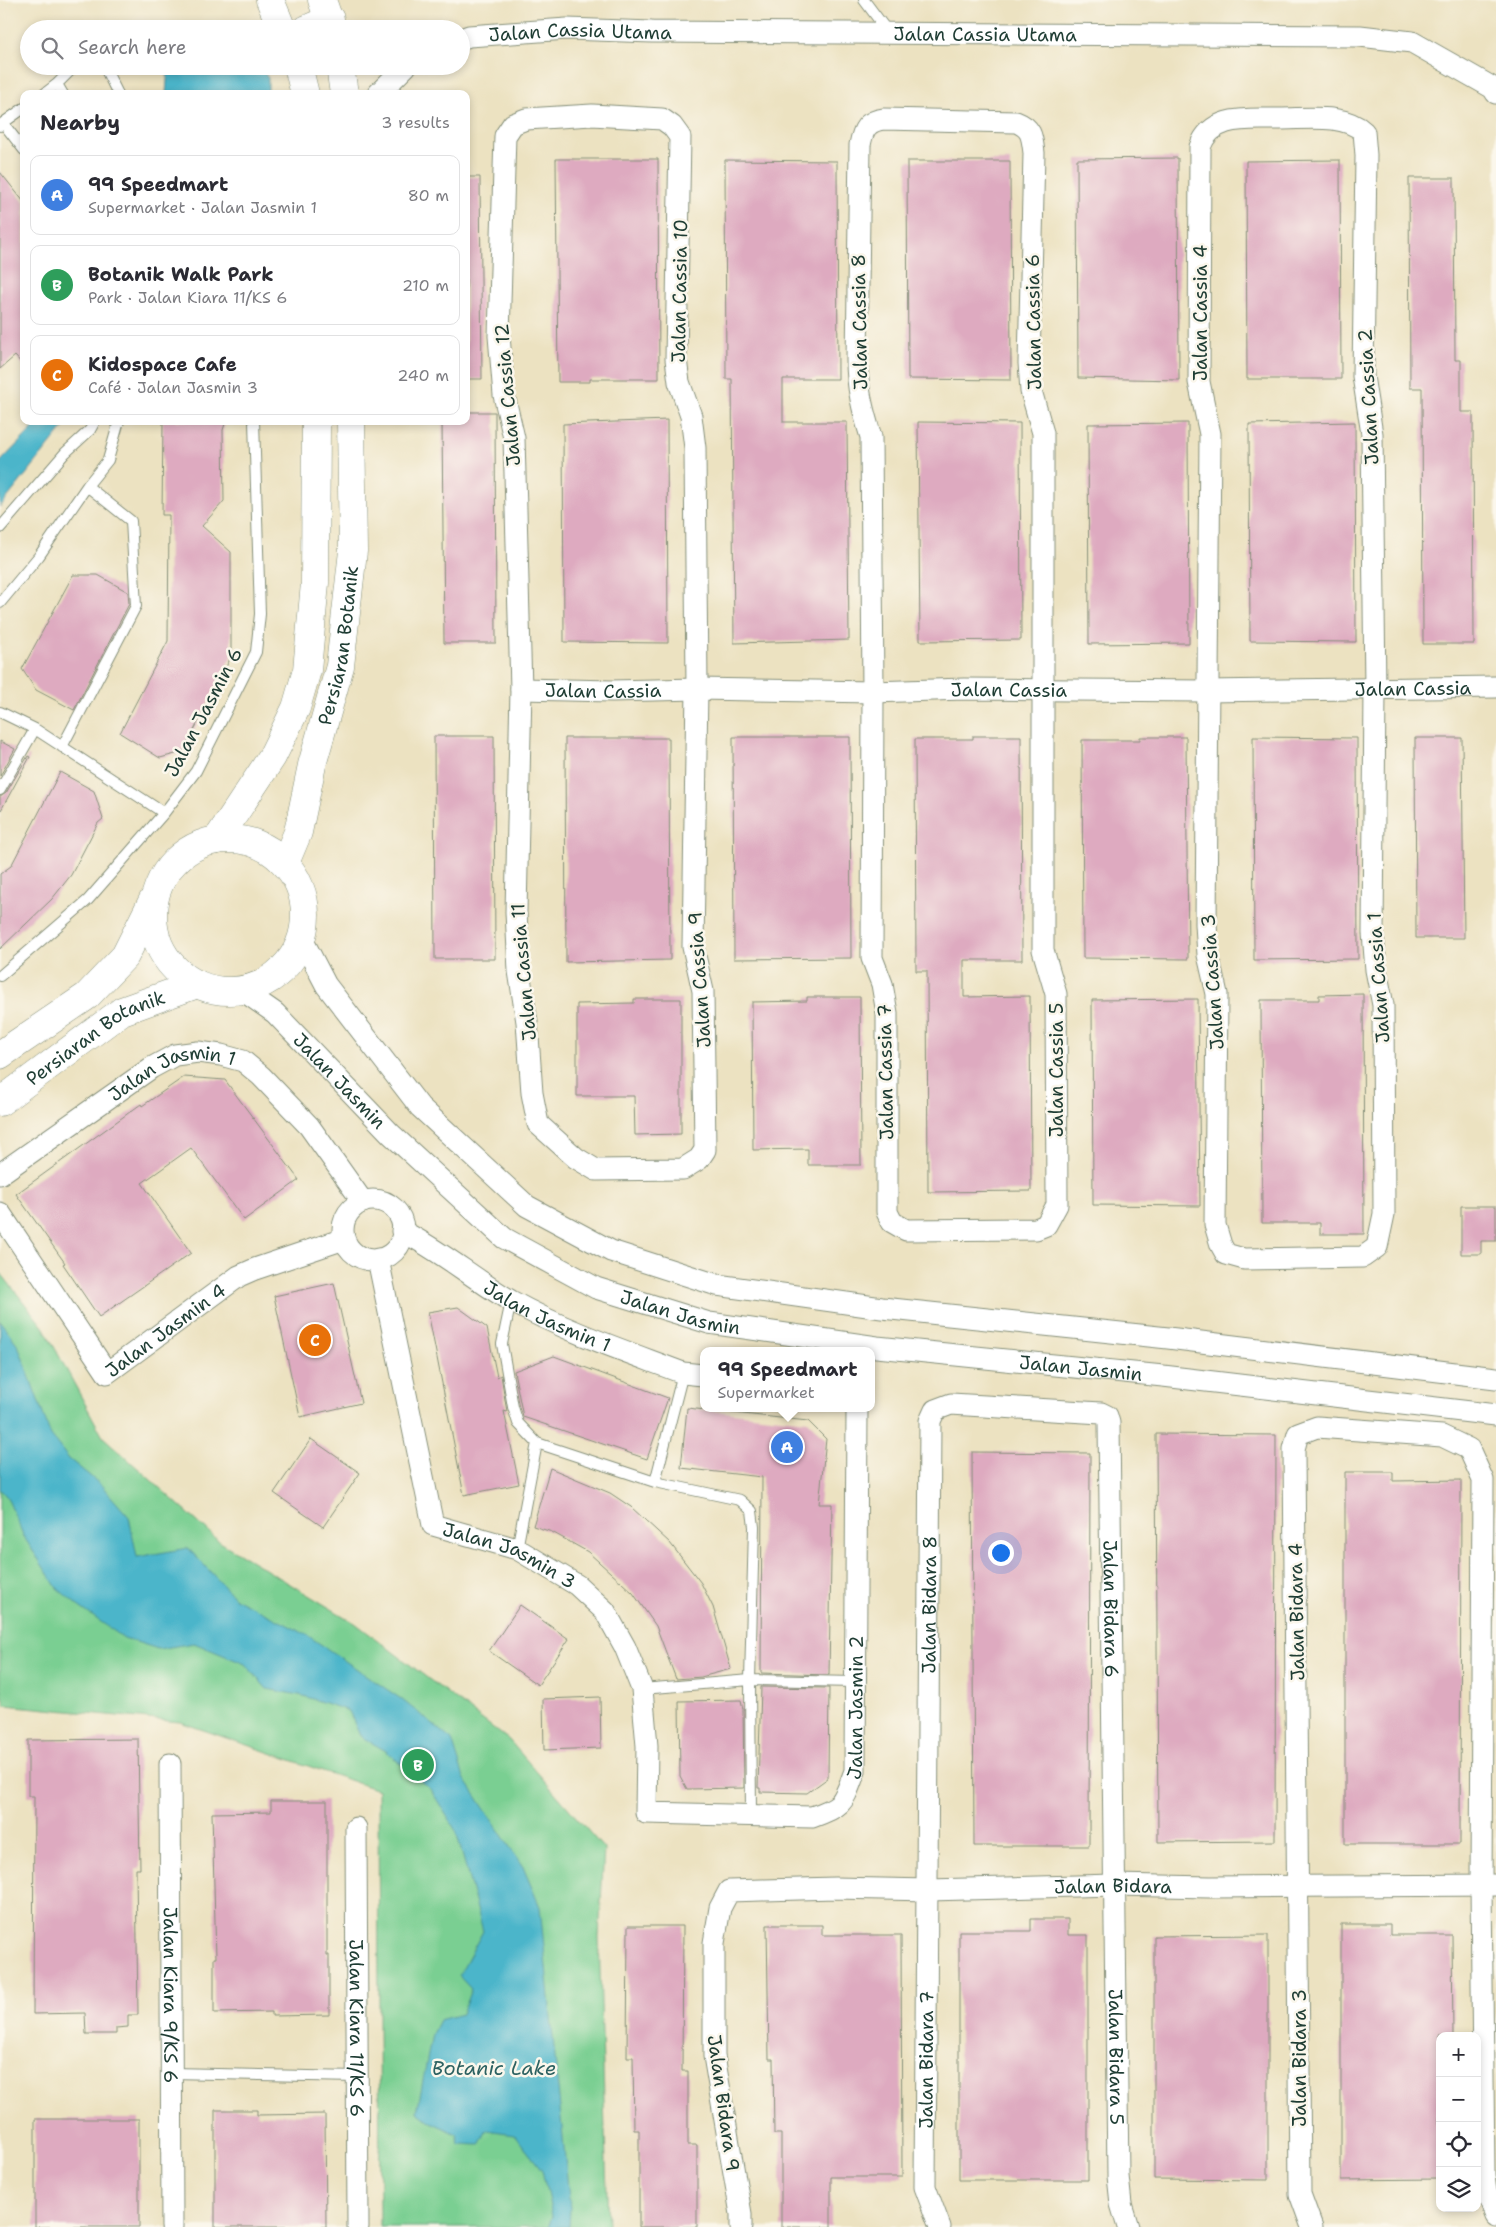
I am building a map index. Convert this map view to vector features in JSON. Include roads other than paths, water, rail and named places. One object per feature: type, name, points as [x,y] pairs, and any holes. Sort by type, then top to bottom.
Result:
[{"type":"main road","points":[[270,0],[278,20]]},
{"type":"main road","points":[[300,75],[304,90]]},
{"type":"main road","points":[[341,75],[343,90]]},
{"type":"main road","name":"Persiaran Botanik","points":[[217,840],[272,757],[296,708],[307,670],[315,583],[316,425]]},
{"type":"main road","name":"Persiaran Botanik","points":[[285,863],[298,832],[312,764],[340,666],[353,551],[352,425]]},
{"type":"main road","points":[[217,840],[242,840],[265,848],[285,863],[296,880],[303,898],[305,918],[301,937],[289,962],[268,980],[242,990],[226,991],[197,984],[179,972],[165,956],[156,936],[153,914],[156,893],[165,874],[179,857],[197,846],[217,840]]},
{"type":"main road","name":"Persiaran Botanik","points":[[0,1056],[87,996],[100,983],[125,956],[156,893]]},
{"type":"main road","name":"Persiaran Botanik","points":[[0,1102],[122,1011],[197,984]]},
{"type":"street","name":"Jalan Cassia Utama","points":[[470,36],[567,29],[662,32],[1360,36],[1412,42],[1496,92]]},
{"type":"street","points":[[382,90],[397,75]]},
{"type":"street","name":"Jalan Cassia 10","points":[[592,115],[662,119],[672,126],[680,137],[676,359],[679,382],[691,416],[695,448],[697,689]]},
{"type":"street","name":"Jalan Cassia 12","points":[[521,689],[514,438],[504,395],[499,336],[505,136],[513,124],[526,119],[592,115]]},
{"type":"street","name":"Jalan Cassia 2","points":[[1280,119],[1345,120],[1356,124],[1364,132],[1366,155],[1363,376],[1372,434],[1375,689]]},
{"type":"street","name":"Jalan Cassia 4","points":[[1207,691],[1210,434],[1198,382],[1200,147],[1205,133],[1220,123],[1238,120],[1280,119]]},
{"type":"street","name":"Jalan Cassia 8","points":[[873,692],[871,437],[861,406],[857,382],[860,145],[863,130],[873,120],[948,120]]},
{"type":"street","name":"Jalan Cassia 6","points":[[948,120],[1016,122],[1026,126],[1032,135],[1034,153],[1029,363],[1031,391],[1042,433],[1043,689]]},
{"type":"street","name":"Jalan Cassia","points":[[521,689],[873,692],[1043,689],[1207,691],[1496,688]]},
{"type":"street","name":"Jalan Cassia 11","points":[[521,689],[516,912],[519,971],[527,1022],[532,1093],[538,1124],[576,1158],[596,1170],[622,1171]]},
{"type":"street","name":"Jalan Cassia 9","points":[[622,1171],[683,1169],[699,1158],[705,1150],[703,991],[693,946],[697,689]]},
{"type":"street","name":"Jalan Cassia 5","points":[[970,1230],[1036,1228],[1046,1225],[1057,1205],[1056,994],[1044,950],[1043,689]]},
{"type":"street","name":"Jalan Cassia 1","points":[[1302,1260],[1363,1257],[1377,1247],[1384,1214],[1384,1005],[1376,970],[1373,933],[1375,689]]},
{"type":"street","name":"Jalan Cassia 3","points":[[1207,691],[1206,924],[1208,955],[1217,994],[1218,1047],[1215,1225],[1226,1254],[1244,1259],[1302,1260]]},
{"type":"street","name":"Jalan Cassia 7","points":[[873,692],[872,958],[882,984],[887,1012],[887,1212],[892,1222],[906,1230],[970,1230]]},
{"type":"street","name":"Jalan Jasmin","points":[[301,937],[326,985],[420,1107],[527,1206],[611,1251],[727,1286],[882,1308],[1168,1338],[1496,1378]]},
{"type":"street","name":"Jalan Jasmin","points":[[242,990],[275,1013],[391,1134],[504,1238],[596,1288],[709,1323],[858,1347]]},
{"type":"street","name":"Jalan Jasmin 1","points":[[0,1174],[151,1068],[175,1055],[198,1052],[221,1055],[243,1061],[261,1076],[309,1126],[362,1202]]},
{"type":"street","points":[[375,1200],[393,1208],[399,1216],[402,1231],[399,1245],[392,1253],[378,1259],[364,1259],[355,1254],[344,1239],[345,1220],[350,1211],[362,1202],[375,1200]]},
{"type":"street","name":"Jalan Jasmin 4","points":[[0,1213],[107,1372],[239,1276],[344,1239]]},
{"type":"street","name":"Jalan Jasmin 1","points":[[402,1231],[426,1243],[511,1300],[565,1327],[693,1374]]},
{"type":"street","name":"Jalan Jasmin 3","points":[[378,1259],[433,1525],[517,1548],[577,1585],[605,1611],[625,1647],[642,1689],[647,1746],[646,1813]]},
{"type":"street","name":"Jalan Jasmin","points":[[875,1349],[1163,1376],[1496,1415]]},
{"type":"street","name":"Jalan Bidara 8","points":[[928,1890],[930,1421],[935,1410],[950,1404],[1023,1408]]},
{"type":"street","name":"Jalan Bidara 6","points":[[1023,1408],[1101,1413],[1107,1416],[1109,1423],[1114,1885]]},
{"type":"street","name":"Jalan Jasmin 2","points":[[646,1813],[812,1817],[827,1812],[844,1802],[855,1772],[858,1412]]},
{"type":"street","name":"Jalan Bidara 4","points":[[1299,1886],[1294,1449],[1298,1434],[1318,1427],[1442,1436],[1469,1449],[1483,1480],[1488,1885]]},
{"type":"street","name":"Jalan Kiara 9/KS 6","points":[[170,1764],[172,2227]]},
{"type":"street","name":"Jalan Kiara 11/KS 6","points":[[356,1828],[358,2227]]},
{"type":"street","name":"Jalan Bidara","points":[[729,1891],[835,1888],[928,1890],[1114,1885],[1488,1885]]},
{"type":"street","name":"Jalan Bidara 5","points":[[1114,1885],[1118,2176],[1121,2204],[1128,2227]]},
{"type":"street","points":[[1488,1885],[1484,2175],[1486,2190],[1496,2216]]},
{"type":"street","name":"Jalan Bidara 3","points":[[1299,1886],[1300,2194],[1312,2227]]},
{"type":"street","name":"Jalan Bidara 7","points":[[928,1890],[925,2187],[940,2227]]},
{"type":"street","name":"Jalan Bidara 9","points":[[729,1891],[720,1908],[714,1942],[714,2056],[741,2214],[741,2227]]},
{"type":"lane","points":[[864,0],[889,33]]},
{"type":"lane","points":[[49,90],[66,75]]},
{"type":"lane","points":[[108,75],[116,90]]},
{"type":"lane","points":[[57,84],[61,90]]},
{"type":"lane","points":[[20,111],[2,124],[20,145]]},
{"type":"lane","points":[[0,528],[65,453],[90,430],[93,425]]},
{"type":"lane","points":[[0,603],[39,556],[87,486],[108,460],[118,425]]},
{"type":"lane","name":"Jalan Jasmin 6","points":[[0,976],[88,900],[164,813],[196,772],[256,652],[260,614],[254,425]]},
{"type":"lane","points":[[62,747],[136,606],[131,521],[87,486]]},
{"type":"lane","points":[[0,712],[35,729],[164,813]]},
{"type":"lane","points":[[0,790],[35,729]]},
{"type":"lane","points":[[511,1300],[502,1344],[513,1407],[518,1423],[537,1442],[655,1482],[740,1500],[752,1511],[754,1527],[750,1680],[751,1816]]},
{"type":"lane","points":[[655,1482],[693,1374]]},
{"type":"lane","points":[[517,1548],[537,1442]]},
{"type":"lane","points":[[642,1689],[750,1680],[856,1682]]},
{"type":"lane","points":[[172,2073],[357,2077]]},
{"type":"water","points":[[167,75],[266,75],[268,78],[268,90],[166,90]]},
{"type":"water","points":[[36,425],[66,425],[0,507],[0,462]]},
{"type":"water","name":"Botanic Lake","points":[[0,1321],[18,1345],[51,1436],[69,1459],[101,1485],[129,1517],[137,1557],[188,1548],[235,1598],[307,1635],[401,1699],[452,1740],[464,1778],[523,1867],[540,1907],[570,2208],[569,2227],[548,2227],[552,2215],[542,2170],[514,2134],[487,2130],[479,2145],[459,2144],[457,2134],[433,2123],[417,2112],[432,2034],[439,2020],[462,2014],[471,1989],[459,1976],[483,1931],[456,1831],[431,1790],[386,1751],[360,1736],[349,1711],[304,1696],[267,1689],[245,1664],[194,1643],[158,1649],[124,1638],[78,1606],[57,1588],[24,1537],[7,1497],[0,1489]]},
{"type":"place","name":"Kidospace Cafe","points":[[315,1340]]},
{"type":"place","name":"99 Speedmart","points":[[787,1447]]},
{"type":"place","name":"Botanik Walk Park","points":[[418,1765]]}]
